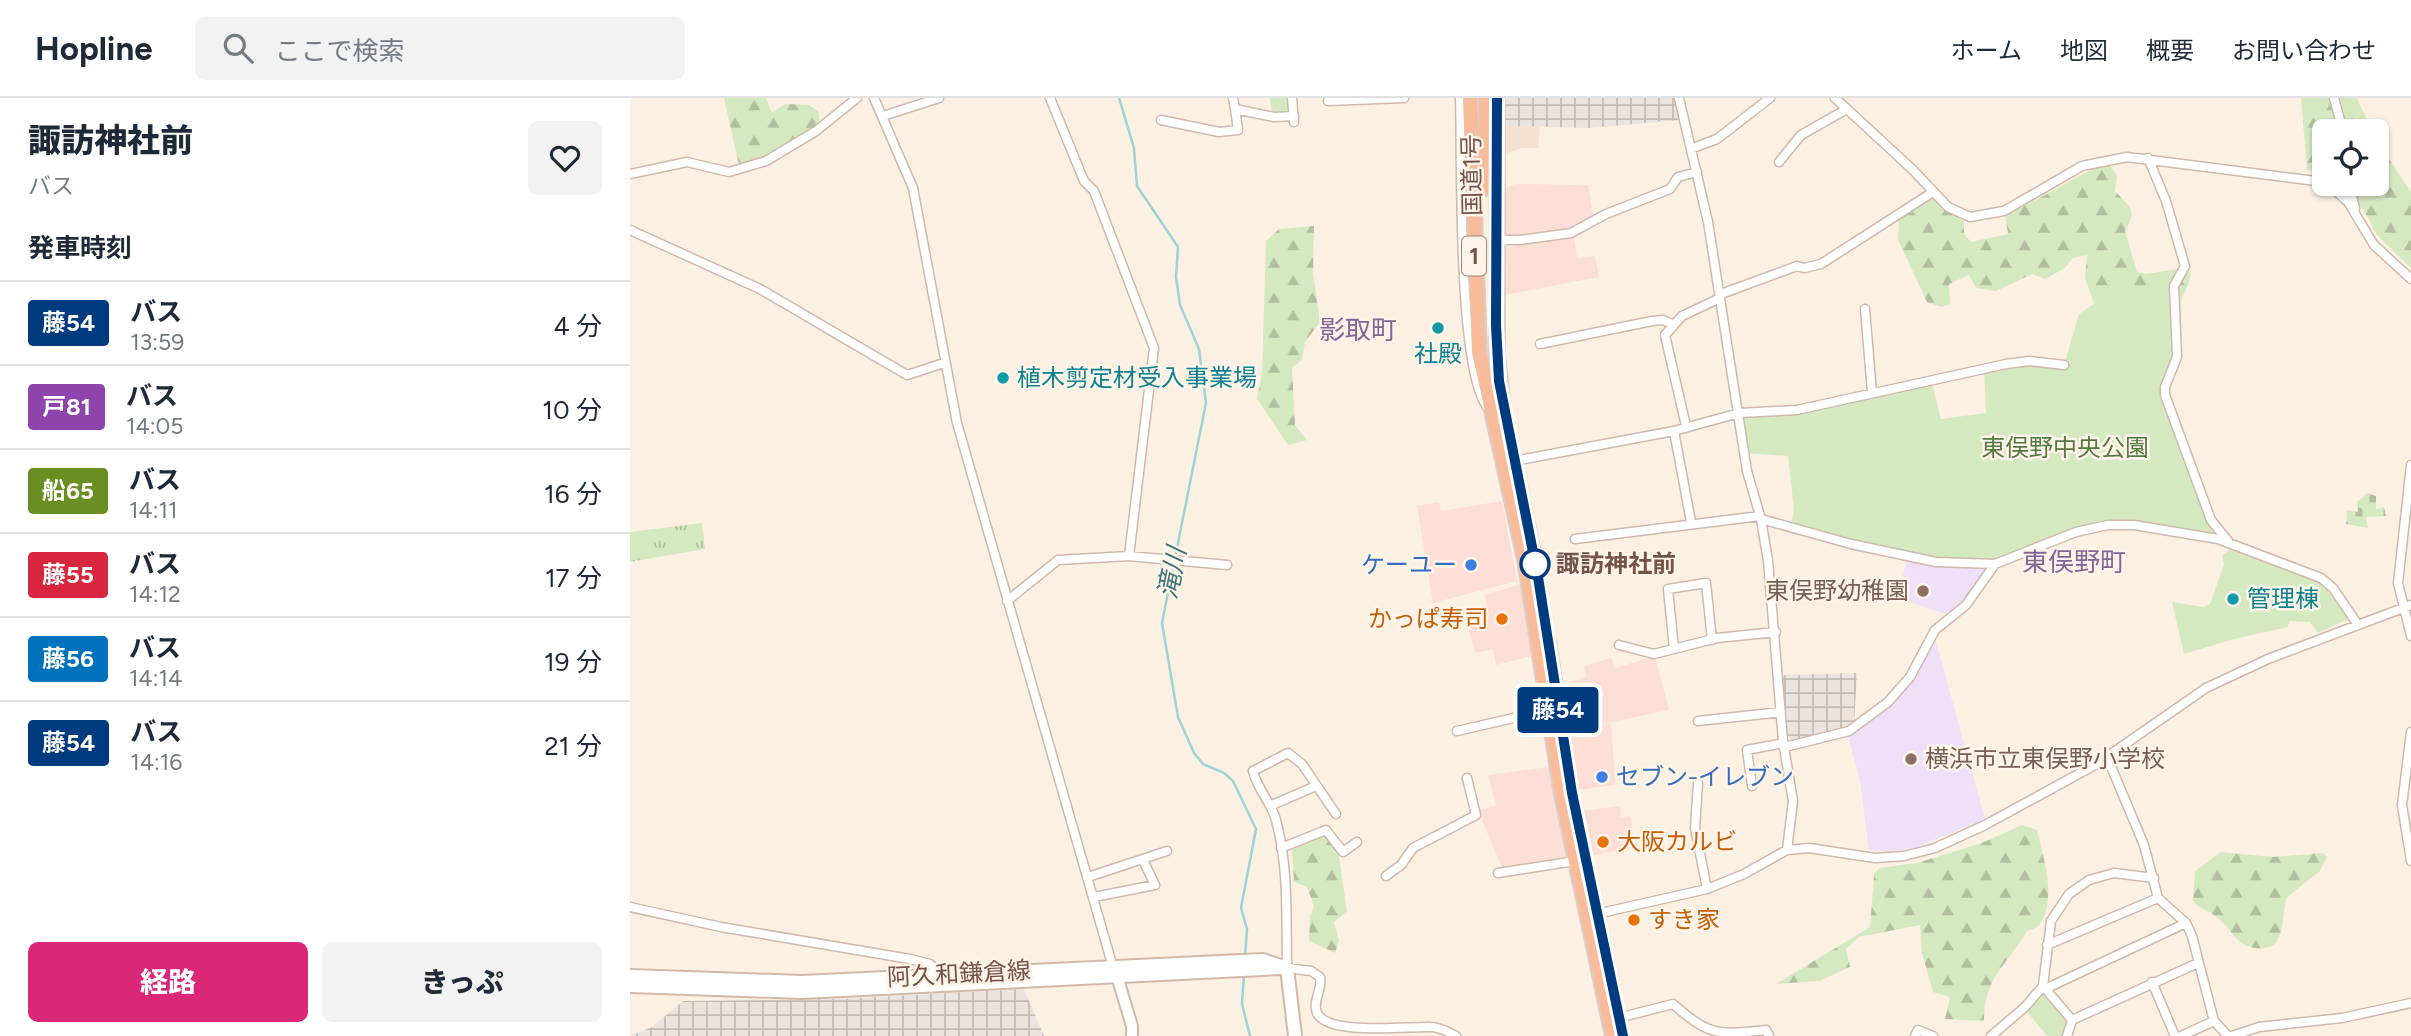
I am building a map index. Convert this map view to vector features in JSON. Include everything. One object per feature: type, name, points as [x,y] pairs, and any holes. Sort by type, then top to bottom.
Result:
[{"type":"highway","name":"国道1号","points":[[1470,98],[1475,304],[1479,352],[1525,559],[1575,861],[1623,1036]]},
{"type":"highway","name":"1","points":[[1486,98],[1488,351],[1492,413]]},
{"type":"highway","name":"国道1号","points":[[1497,98],[1497,355],[1503,409],[1538,577],[1591,915],[1613,1036]]},
{"type":"main road","name":"阿久和鎌倉線","points":[[630,976],[802,982],[940,974],[1287,968]]},
{"type":"main road","points":[[1287,968],[1295,1036]]},
{"type":"main road","name":"阿久和鎌倉線","points":[[630,986],[802,992],[1115,972]]},
{"type":"street","points":[[630,174],[687,162],[729,172],[766,161],[816,131],[857,98]]},
{"type":"street","points":[[874,98],[912,188],[957,423],[1132,1026],[1132,1036]]},
{"type":"street","points":[[883,116],[939,98]]},
{"type":"street","points":[[1050,98],[1084,181],[1094,191],[1154,348],[1129,556]]},
{"type":"street","points":[[1161,120],[1219,132],[1238,130],[1233,98]]},
{"type":"street","points":[[1235,109],[1294,119],[1292,98]]},
{"type":"street","points":[[1328,102],[1404,98]]},
{"type":"street","points":[[1460,98],[1467,324],[1476,386],[1492,413]]},
{"type":"street","points":[[1679,98],[1693,148],[1721,296],[1747,471],[1761,517],[1776,632],[1784,745],[1793,811],[1787,850]]},
{"type":"street","points":[[1693,148],[1717,139],[1770,98]]},
{"type":"street","points":[[1835,98],[1958,214],[1993,215],[2027,200],[2082,166],[2120,158],[2148,158],[2312,181]]},
{"type":"street","points":[[2334,98],[2340,119]]},
{"type":"street","points":[[1779,162],[1801,135],[1847,110]]},
{"type":"street","points":[[2148,158],[2166,201],[2185,266],[2174,286],[2177,357],[2165,387],[2165,395],[2211,520],[2230,543]]},
{"type":"street","points":[[1496,240],[1520,240],[1572,233],[1606,214],[1670,189],[1678,177],[1698,172]]},
{"type":"street","points":[[1686,426],[1665,335],[1672,324],[1700,305],[1721,296],[1797,266],[1804,268],[1821,264],[1933,191]]},
{"type":"street","points":[[2342,196],[2385,258],[2411,279]]},
{"type":"street","points":[[2353,196],[2362,226]]},
{"type":"street","points":[[630,230],[760,289],[907,375],[944,363]]},
{"type":"street","points":[[1865,309],[1872,392]]},
{"type":"street","points":[[1539,344],[1652,321],[1663,320],[1672,324]]},
{"type":"street","points":[[1514,461],[1674,431],[1739,413],[1797,410],[2006,364],[2049,362],[2064,365]]},
{"type":"street","points":[[1674,431],[1691,523]]},
{"type":"street","points":[[2411,465],[2398,583],[2407,606],[2411,636]]},
{"type":"street","points":[[1575,539],[1691,523],[1761,517],[1851,544],[1936,562],[1995,564],[2076,532],[2115,524],[2134,525],[2230,543],[2327,582],[2358,625]]},
{"type":"street","points":[[1007,601],[1058,561],[1129,556],[1227,565]]},
{"type":"street","points":[[1752,786],[1748,750],[1849,731],[1888,702],[1910,677],[1935,630],[1971,598],[1995,564]]},
{"type":"street","points":[[1674,649],[1668,589],[1706,583],[1712,640]]},
{"type":"street","points":[[1591,915],[1707,889],[1744,874],[1787,850],[1809,848],[1875,858],[1904,856],[1935,848],[1993,821],[2107,757],[2206,688],[2268,659],[2407,606]]},
{"type":"street","points":[[1619,645],[1648,654],[1712,640],[1776,632]]},
{"type":"street","points":[[1457,732],[1548,710]]},
{"type":"street","points":[[1698,722],[1782,712]]},
{"type":"street","points":[[2411,732],[2402,820],[2411,861]]},
{"type":"street","points":[[1336,814],[1302,764],[1288,752],[1253,771],[1272,806],[1281,848],[1286,886],[1287,968],[1311,971],[1320,977],[1316,1009],[1323,1021],[1354,1031],[1432,1027],[1456,1036]]},
{"type":"street","points":[[2107,757],[2144,845],[2158,898],[2186,923],[2214,1021],[2230,1036],[2259,1027],[2342,1018],[2411,1003]]},
{"type":"street","points":[[1385,876],[1401,865],[1413,848],[1476,815],[1467,778]]},
{"type":"street","points":[[1698,783],[1695,828],[1707,889]]},
{"type":"street","points":[[1272,806],[1316,786]]},
{"type":"street","points":[[1281,848],[1326,830],[1343,852],[1357,842]]},
{"type":"street","points":[[1088,877],[1167,851]]},
{"type":"street","points":[[1094,897],[1155,885],[1143,859]]},
{"type":"street","points":[[1499,873],[1575,861]]},
{"type":"street","points":[[2072,1020],[2044,987],[2051,922],[2060,904],[2089,880],[2121,872],[2154,878]]},
{"type":"street","points":[[2047,945],[2158,898]]},
{"type":"street","points":[[630,907],[722,927],[910,958],[930,964],[940,974]]},
{"type":"street","points":[[1991,1036],[2044,987],[2186,923]]},
{"type":"street","points":[[2067,1036],[2072,1020],[2197,962]]},
{"type":"street","points":[[2152,982],[2175,1036]]},
{"type":"street","points":[[1618,1018],[1672,1004],[1702,1031],[1727,1035],[1766,1030],[1769,1036]]},
{"type":"street","points":[[2182,1036],[2214,1021]]},
{"type":"street","points":[[1915,1036],[1918,1030],[1933,1036]]},
{"type":"shaded area","points":[[1504,98],[1675,98],[1680,120],[1589,128],[1504,126]]},
{"type":"shaded area","points":[[1504,126],[1540,127],[1538,148],[1523,148],[1503,154]]},
{"type":"shaded area","points":[[1515,184],[1588,185],[1593,217],[1568,231],[1504,239],[1504,189]]},
{"type":"shaded area","points":[[1574,236],[1577,258],[1595,256],[1599,277],[1504,295],[1504,248]]},
{"type":"shaded area","name":"ケーユー","points":[[1502,501],[1517,581],[1433,603],[1417,506],[1439,502],[1441,511]]},
{"type":"shaded area","points":[[1907,559],[1939,567],[1987,567],[1978,587],[1946,614],[1915,604],[1899,592]]},
{"type":"shaded area","points":[[1521,584],[1532,656],[1496,665],[1493,649],[1475,653],[1468,625],[1489,620],[1485,595]]},
{"type":"shaded area","name":"横浜市立東俣野小学校","points":[[1936,642],[1985,819],[1916,847],[1890,852],[1869,850],[1860,781],[1848,736],[1890,705],[1906,688]]},
{"type":"shaded area","points":[[1655,656],[1669,710],[1597,725],[1611,723],[1615,785],[1577,790],[1561,685],[1586,677],[1584,666],[1611,658],[1615,668]]},
{"type":"shaded area","points":[[1857,673],[1854,724],[1792,741],[1787,738],[1781,675]]},
{"type":"shaded area","points":[[1549,767],[1566,859],[1503,870],[1478,811],[1496,805],[1488,775]]},
{"type":"shaded area","points":[[1620,806],[1621,817],[1631,816],[1635,847],[1590,856],[1582,811]]},
{"type":"shaded area","points":[[1024,989],[1044,1036],[630,1036],[652,1027],[683,1001],[840,999]]},
{"type":"green space","points":[[724,98],[766,98],[772,113],[785,104],[809,105],[818,111],[820,124],[781,150],[739,165]]},
{"type":"green space","points":[[1269,98],[1287,98],[1289,113],[1273,114]]},
{"type":"green space","points":[[2301,98],[2357,98],[2367,119],[2312,119],[2312,171],[2307,170]]},
{"type":"green space","points":[[2389,159],[2411,192],[2411,268],[2377,235],[2363,209],[2348,196],[2389,196]]},
{"type":"green space","points":[[2108,163],[2117,175],[2115,191],[2131,209],[2131,218],[2125,231],[2137,272],[2146,274],[2184,268],[2190,272],[2181,301],[2181,335],[2173,356],[2094,304],[2085,278],[2087,255],[2073,258],[2065,268],[2045,279],[2032,274],[1996,291],[1976,288],[1969,275],[1949,284],[1950,304],[1941,307],[1927,302],[1898,240],[1899,217],[1933,199],[1946,211],[1964,221],[1964,234],[1971,242],[2008,234],[2005,214]]},
{"type":"green space","points":[[1314,226],[1313,273],[1320,322],[1305,342],[1302,360],[1292,368],[1295,425],[1307,440],[1288,445],[1257,399],[1262,372],[1266,241],[1279,229]]},
{"type":"green space","name":"東俣野中央公園","points":[[2178,279],[2176,345],[2165,387],[2211,520],[2230,543],[2108,525],[1995,564],[1936,562],[1791,524],[1794,510],[1788,456],[1746,453],[1739,413],[1762,413],[1931,379],[1941,419],[1986,413],[1984,368],[2006,364],[2064,365],[2079,314],[2110,293],[2130,289],[2147,291]]},
{"type":"green space","points":[[2367,493],[2376,496],[2376,509],[2384,507],[2386,516],[2366,517],[2368,528],[2346,524],[2347,510],[2358,512],[2357,502]]},
{"type":"green space","points":[[702,523],[705,549],[630,562],[630,532]]},
{"type":"green space","points":[[2230,550],[2284,564],[2321,578],[2353,617],[2318,633],[2310,622],[2289,621],[2288,627],[2184,654],[2172,602],[2204,607],[2210,604],[2224,564],[2222,556]]},
{"type":"green space","points":[[2022,825],[2037,830],[2048,880],[2047,904],[2038,927],[2027,931],[1992,983],[1985,1006],[1984,1021],[1945,1019],[1950,997],[1933,992],[1922,953],[1920,925],[1859,937],[1846,949],[1850,967],[1819,981],[1776,984],[1870,927],[1874,875],[1879,868],[1917,863],[1982,843]]},
{"type":"green space","points":[[1324,833],[1338,850],[1347,911],[1334,922],[1339,941],[1335,953],[1309,941],[1310,916],[1314,906],[1307,887],[1294,882],[1292,850]]},
{"type":"green space","points":[[2221,852],[2272,857],[2323,853],[2327,857],[2320,871],[2287,897],[2281,930],[2272,946],[2247,946],[2221,921],[2193,901],[2195,871]]},
{"type":"green space","points":[[2044,994],[2069,1025],[2064,1036],[2047,1036],[2025,1009],[2038,995]]},
{"type":"waterway","name":"滝川","points":[[1119,98],[1134,148],[1137,186],[1178,247],[1176,277],[1180,305],[1199,349],[1206,403],[1162,623],[1178,717],[1194,753],[1203,764],[1224,773],[1233,781],[1256,829],[1241,908],[1247,929],[1245,957]]},
{"type":"waterway","name":"滝川","points":[[1244,974],[1242,1004],[1250,1036]]},
{"type":"bus line","name":"藤54","points":[[1497,98],[1496,325],[1499,381],[1538,577],[1572,793],[1623,1036]]},
{"type":"place","name":"社殿","points":[[1438,328]]},
{"type":"place","name":"植木剪定材受入事業場","points":[[1003,378]]},
{"type":"place","name":"諏訪神社前","points":[[1535,564]]},
{"type":"place","name":"ケーユー","points":[[1471,565]]},
{"type":"place","name":"東俣野幼稚園","points":[[1923,591]]},
{"type":"place","name":"管理棟","points":[[2233,599]]},
{"type":"place","name":"かっぱ寿司","points":[[1502,619]]},
{"type":"place","name":"横浜市立東俣野小学校","points":[[1911,759]]},
{"type":"place","name":"セブン-イレブン","points":[[1602,777]]},
{"type":"place","name":"大阪カルビ","points":[[1603,842]]},
{"type":"place","name":"すき家","points":[[1634,920]]},
{"type":"district","name":"影取町","points":[[1358,330]]},
{"type":"district","name":"東俣野町","points":[[2074,562]]}]
